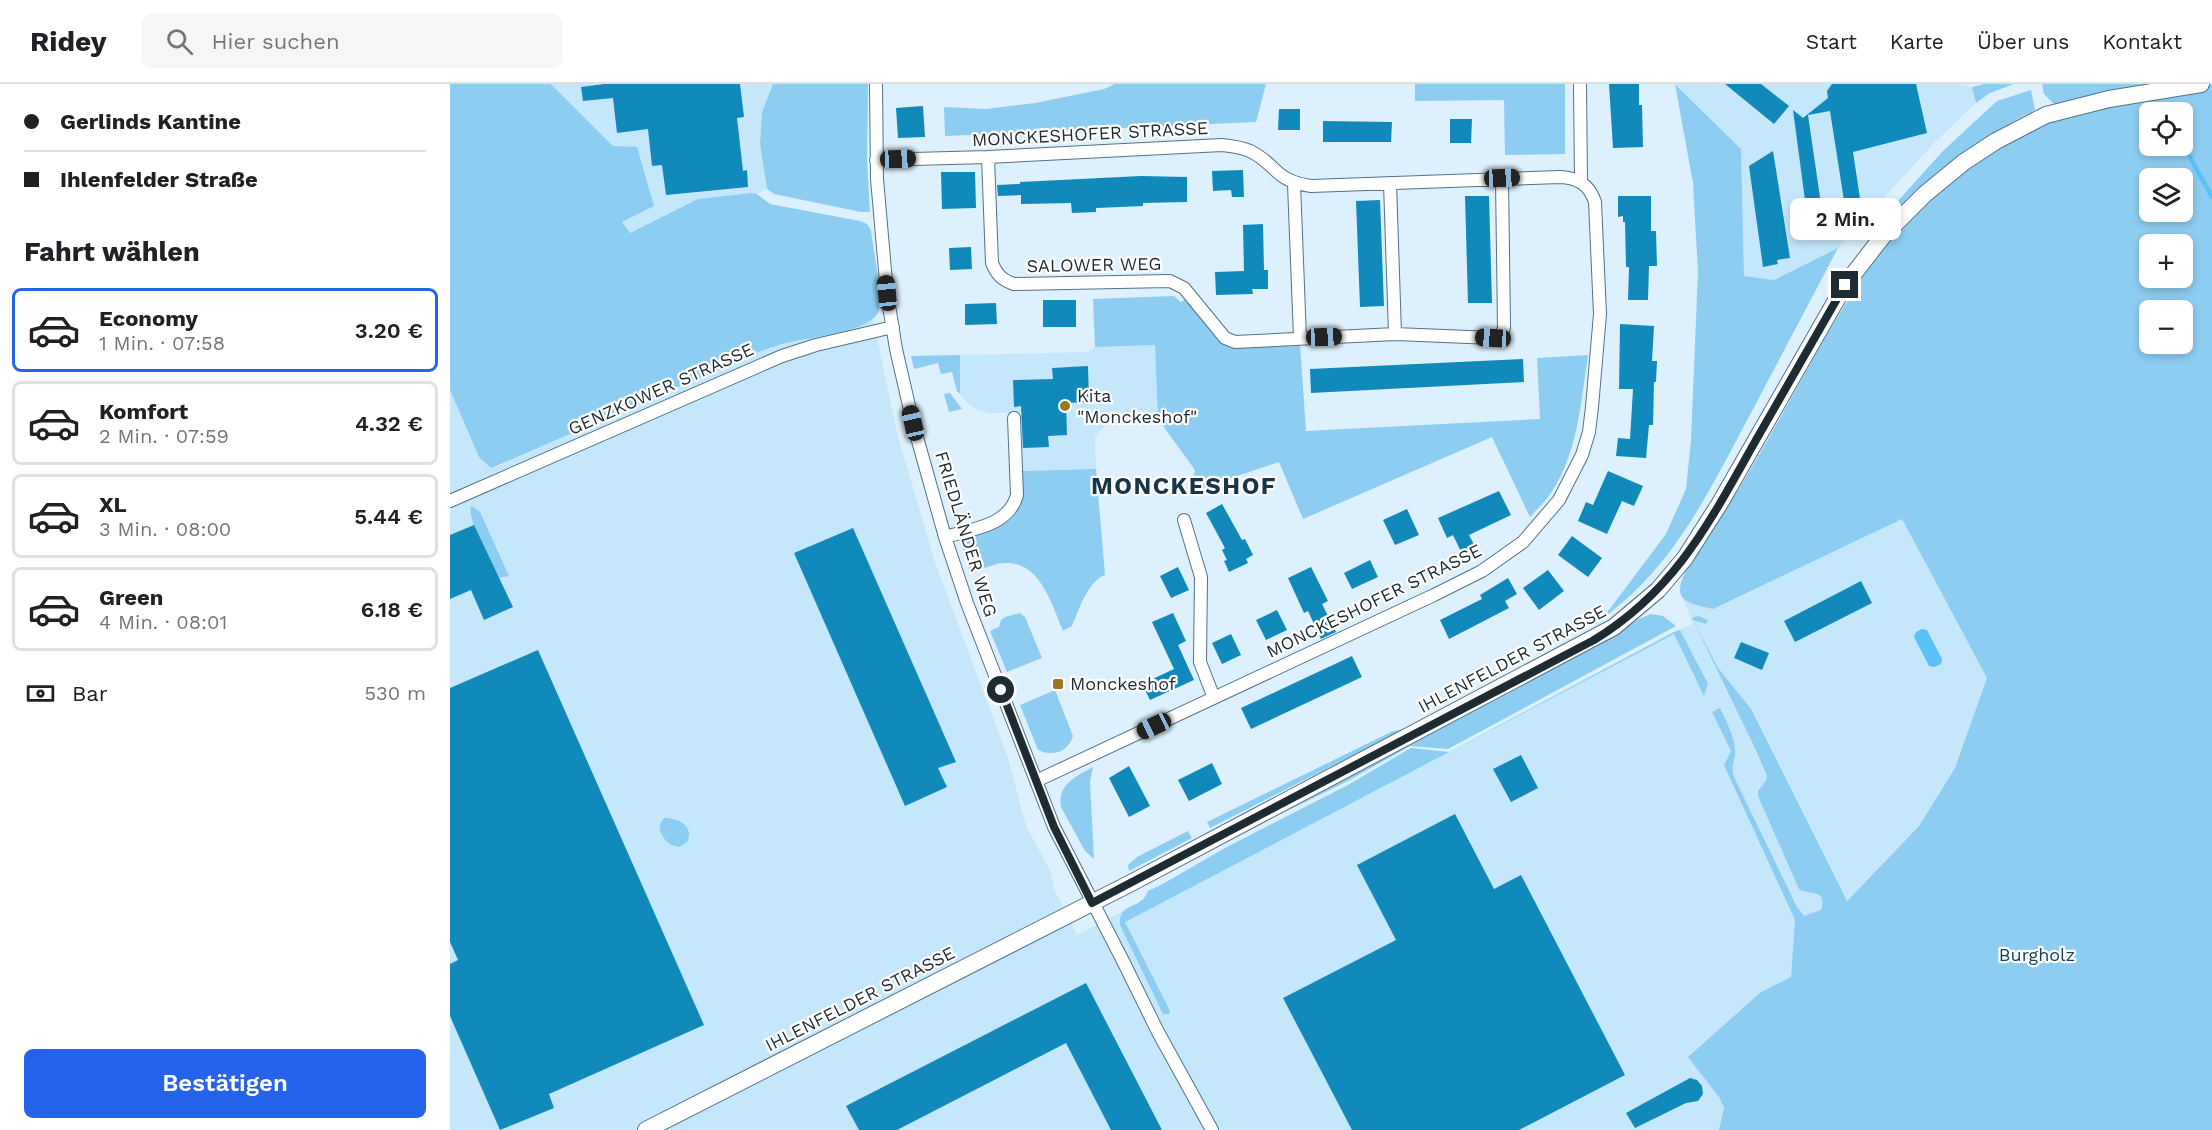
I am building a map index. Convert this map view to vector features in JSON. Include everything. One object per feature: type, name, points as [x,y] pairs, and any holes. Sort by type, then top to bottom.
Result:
[{"type":"main road","name":"IHLENFELDER STRASSE","points":[[646,1130],[1092,903],[1594,640],[1627,618],[1658,590],[1685,558],[1720,503],[1845,285],[1883,236],[1925,194],[1964,162],[2034,120],[2061,110],[2201,84]]},
{"type":"street","name":"FRIEDLÄNDER WEG","points":[[876,84],[876,160],[881,228],[892,327],[913,423],[945,537],[967,603],[1054,827],[1092,903]]},
{"type":"street","name":"MONCKESHOFER STRASSE","points":[[1036,781],[1482,571],[1522,542],[1559,500],[1576,470],[1589,432],[1600,314],[1595,202],[1592,193],[1581,181],[1580,84]]},
{"type":"street","name":"MONCKESHOFER STRASSE","points":[[876,160],[988,157],[1222,145],[1240,147],[1253,152],[1284,179],[1294,184]]},
{"type":"street","name":"SALOWER WEG","points":[[988,157],[992,263],[996,273],[1004,280],[1014,284],[1170,281],[1184,288],[1230,341],[1395,334],[1493,338],[1502,335],[1504,327],[1502,178]]},
{"type":"street","points":[[1300,338],[1294,184],[1311,186],[1560,177],[1581,181]]},
{"type":"street","points":[[1390,183],[1395,334]]},
{"type":"street","name":"GENZKOWER STRASSE","points":[[450,501],[782,356],[816,345],[892,327]]},
{"type":"street","points":[[945,537],[998,521],[1014,506],[1017,495],[1014,418]]},
{"type":"street","points":[[1184,520],[1201,577],[1200,662],[1214,698]]},
{"type":"street","points":[[1092,903],[1124,961],[1158,1032],[1212,1130]]},
{"type":"shaded area","points":[[551,84],[773,84],[762,112],[760,144],[767,189],[757,194],[698,199],[630,233],[622,222],[613,146]]},
{"type":"shaded area","points":[[1676,84],[1959,84],[1972,87],[1976,103],[1934,143],[1838,248],[1774,280],[1744,276],[1741,149]]},
{"type":"shaded area","points":[[873,319],[898,437],[935,562],[1008,758],[1026,826],[1050,870],[1055,891],[1077,935],[1143,901],[1148,891],[1259,830],[1348,785],[1411,748],[1449,752],[1693,624],[1681,594],[1689,602],[1713,609],[1902,519],[1987,678],[1955,768],[1919,826],[1846,901],[1795,920],[1791,977],[1761,992],[1719,1097],[1724,1108],[1719,1130],[450,1130],[450,390],[479,457],[759,352],[793,341],[832,334]]},
{"type":"shaded area","name":"Kita \"Monckeshof\"","points":[[1155,345],[1158,419],[1117,420],[1109,423],[1095,436],[1096,469],[1023,471],[1021,413],[987,413],[977,410],[960,394],[960,355],[1088,352],[1095,347]]},
{"type":"shaded area","points":[[1922,629],[1927,630],[1942,659],[1941,664],[1934,667],[1929,666],[1914,637],[1916,632]]},
{"type":"green space","points":[[450,84],[551,84],[613,146],[637,147],[654,206],[622,222],[630,233],[698,199],[751,193],[757,194],[770,204],[867,224],[871,230],[880,301],[875,317],[867,323],[843,332],[786,343],[759,352],[491,468],[479,457],[450,390]]},
{"type":"green space","points":[[773,84],[868,84],[867,160],[870,212],[774,194],[767,189],[760,144],[762,112]]},
{"type":"green space","points":[[1115,84],[1266,84],[1256,122],[945,136],[944,107],[986,109],[1035,103],[1104,89]]},
{"type":"green space","points":[[1415,84],[1565,84],[1565,154],[1505,155],[1504,100],[1415,101]]},
{"type":"green space","points":[[1675,84],[1741,149],[1744,276],[1774,280],[1838,248],[1721,470],[1689,524],[1651,575],[1603,618],[1666,534],[1686,489],[1691,440],[1698,272],[1693,183]]},
{"type":"green space","points":[[1984,84],[2014,84],[1990,93],[1976,103],[1972,87]]},
{"type":"green space","name":"Burgholz","points":[[2042,84],[2212,84],[2212,1130],[1719,1130],[1724,1108],[1719,1097],[1688,1057],[1761,992],[1791,977],[1795,920],[1724,765],[1731,751],[1712,712],[1720,708],[1729,728],[1735,749],[1734,777],[1797,907],[1804,916],[1821,910],[1823,903],[1822,898],[1817,894],[1799,889],[1758,796],[1758,791],[1767,776],[1692,618],[1698,616],[1708,620],[1706,624],[1693,620],[1718,668],[1751,709],[1847,901],[1919,826],[1955,768],[1987,678],[1902,519],[1713,609],[1692,604],[1684,598],[1680,590],[1681,582],[1691,561],[1751,468],[1840,313],[1881,251],[1908,220],[1948,184],[2055,105],[2044,94]]},
{"type":"green space","points":[[2031,90],[2035,110],[1970,149],[1931,180],[1875,231],[1866,236],[1944,150],[1997,101]]},
{"type":"green space","points":[[1174,296],[1181,302],[1186,299],[1221,342],[1235,348],[1300,344],[1306,431],[1540,419],[1537,358],[1588,355],[1573,444],[1560,477],[1549,496],[1530,517],[1492,437],[1303,519],[1279,462],[1190,492],[1195,470],[1158,419],[1155,345],[1095,347],[1093,299]]},
{"type":"green space","points":[[960,355],[960,394],[952,372],[941,374],[938,363],[914,369],[911,356]]},
{"type":"green space","points":[[950,393],[962,409],[949,412],[944,394]]},
{"type":"green space","points":[[1096,469],[1105,575],[1088,590],[1072,626],[1063,631],[1049,598],[1036,577],[1017,564],[997,564],[972,570],[969,568],[960,539],[1001,526],[1009,520],[1020,503],[1023,471]]},
{"type":"green space","points":[[471,506],[480,512],[509,576],[498,578],[476,531]]},
{"type":"green space","points":[[1020,613],[1025,617],[1042,658],[1007,672],[990,631],[999,627],[1001,620],[1005,617]]},
{"type":"green space","points":[[1651,614],[1663,616],[1676,626],[1448,749],[1410,746],[1346,782],[1256,826],[1597,646],[1639,619]]},
{"type":"green space","points":[[1680,630],[1708,684],[1704,696],[1674,634],[1125,922],[1170,1011],[1169,1014],[1163,1014],[1120,925],[1123,912],[1145,897],[1148,891],[1225,848],[1348,785],[1411,748],[1449,752]]},
{"type":"green space","points":[[1055,690],[1073,736],[1064,749],[1049,753],[1038,750],[1020,705]]},
{"type":"green space","points":[[1407,728],[1210,828],[1207,822],[1391,732]]},
{"type":"green space","points":[[1093,767],[1090,782],[1094,859],[1085,851],[1061,807],[1062,793],[1069,782]]},
{"type":"green space","points":[[664,818],[680,821],[687,827],[689,836],[687,842],[679,847],[674,846],[662,836],[660,827]]},
{"type":"green space","points":[[1188,831],[1192,838],[1129,871],[1128,865],[1137,857]]},
{"type":"building","points":[[604,84],[740,84],[744,117],[737,118],[743,171],[747,170],[748,187],[666,195],[662,165],[652,166],[648,129],[617,133],[613,98],[583,101],[581,87]]},
{"type":"building","points":[[1609,84],[1639,84],[1643,147],[1613,148]]},
{"type":"building","points":[[1725,84],[1761,84],[1789,106],[1774,124]]},
{"type":"building","points":[[1832,84],[1916,84],[1927,133],[1853,152],[1861,205],[1869,204],[1847,224],[1809,230],[1793,110],[1803,118],[1828,98],[1827,91]],"holes":[[[1830,111],[1845,207],[1822,211],[1808,115]]]},
{"type":"building","points":[[923,106],[925,137],[898,138],[896,108]]},
{"type":"building","points":[[1279,109],[1300,109],[1300,130],[1278,130]]},
{"type":"building","points":[[1450,119],[1472,119],[1471,143],[1450,143]]},
{"type":"building","points":[[1323,121],[1392,122],[1391,142],[1323,142]]},
{"type":"building","points":[[1773,151],[1790,258],[1777,260],[1778,264],[1763,267],[1749,166]]},
{"type":"building","points":[[1243,170],[1244,197],[1232,197],[1231,190],[1213,191],[1212,171]]},
{"type":"building","points":[[941,172],[975,172],[976,208],[942,209]]},
{"type":"building","points":[[1141,176],[1187,177],[1187,202],[1143,203],[1143,206],[1096,208],[1096,212],[1072,213],[1071,203],[1021,204],[1021,195],[998,196],[997,185]]},
{"type":"building","points":[[1465,196],[1489,196],[1492,303],[1468,303]]},
{"type":"building","points":[[1618,196],[1651,196],[1651,231],[1656,231],[1657,266],[1649,266],[1648,300],[1628,300],[1629,267],[1626,267],[1625,222],[1623,222],[1623,216],[1618,217]]},
{"type":"building","points":[[1380,200],[1384,306],[1360,307],[1356,201]]},
{"type":"building","points":[[1263,224],[1264,270],[1268,270],[1268,289],[1252,289],[1253,294],[1216,295],[1215,272],[1244,271],[1243,225]]},
{"type":"building","points":[[971,247],[972,269],[950,270],[949,248]]},
{"type":"building","points":[[1043,300],[1076,300],[1076,327],[1043,327]]},
{"type":"building","points":[[996,303],[997,324],[965,325],[965,304]]},
{"type":"building","points":[[1620,324],[1654,326],[1652,361],[1657,361],[1656,382],[1654,382],[1653,425],[1649,425],[1646,458],[1616,456],[1618,438],[1630,439],[1633,389],[1619,389]]},
{"type":"building","points":[[1523,359],[1524,382],[1311,393],[1310,369]]},
{"type":"building","points":[[1088,366],[1089,402],[1066,403],[1067,435],[1048,436],[1049,447],[1023,448],[1021,406],[1014,407],[1013,380],[1053,379],[1052,368]]},
{"type":"building","points":[[1608,471],[1643,486],[1634,506],[1622,501],[1607,534],[1578,521],[1586,502],[1593,505]]},
{"type":"building","points":[[1499,491],[1511,515],[1469,535],[1478,552],[1464,558],[1453,535],[1447,538],[1438,518]]},
{"type":"building","points":[[1222,504],[1253,555],[1246,559],[1248,563],[1229,572],[1222,550],[1225,548],[1206,513]]},
{"type":"building","points":[[1407,509],[1419,535],[1395,545],[1383,520]]},
{"type":"building","points":[[474,525],[513,607],[484,620],[471,590],[450,599],[450,535]]},
{"type":"building","points":[[853,528],[956,762],[938,768],[947,787],[905,806],[794,553]]},
{"type":"building","points":[[1572,536],[1602,558],[1588,577],[1558,555]]},
{"type":"building","points":[[1370,560],[1378,577],[1352,589],[1344,573]]},
{"type":"building","points":[[1178,567],[1189,590],[1171,598],[1160,576]]},
{"type":"building","points":[[1311,567],[1328,601],[1322,604],[1336,632],[1321,639],[1308,611],[1304,613],[1288,578]]},
{"type":"building","points":[[1548,570],[1564,591],[1539,610],[1523,588]]},
{"type":"building","points":[[1508,578],[1517,594],[1505,601],[1509,608],[1449,639],[1440,620],[1482,599],[1480,595]]},
{"type":"building","points":[[1861,581],[1872,603],[1795,642],[1784,621]]},
{"type":"building","points":[[1277,610],[1287,630],[1266,640],[1256,620]]},
{"type":"building","points":[[1173,613],[1186,641],[1178,645],[1194,680],[1150,700],[1142,684],[1174,669],[1152,622]]},
{"type":"building","points":[[1231,634],[1241,655],[1222,664],[1212,643]]},
{"type":"building","points":[[1741,642],[1769,653],[1762,670],[1734,658]]},
{"type":"building","points":[[538,650],[704,1025],[549,1094],[554,1108],[500,1130],[450,1016],[450,964],[458,960],[450,942],[450,688]]},
{"type":"building","points":[[1352,656],[1362,677],[1251,729],[1241,708]]},
{"type":"building","points":[[1521,755],[1538,788],[1511,802],[1493,769]]},
{"type":"building","points":[[1212,763],[1222,784],[1189,801],[1178,780]]},
{"type":"building","points":[[1129,766],[1150,806],[1129,817],[1109,778]]},
{"type":"building","points":[[1455,814],[1494,889],[1521,875],[1625,1075],[1519,1130],[1352,1130],[1283,998],[1396,940],[1357,865]]},
{"type":"building","points":[[1086,983],[1162,1130],[1111,1130],[1066,1043],[897,1130],[859,1130],[846,1106]]},
{"type":"building","points":[[1690,1078],[1697,1080],[1702,1086],[1703,1094],[1698,1101],[1686,1103],[1635,1128],[1626,1113]]},
{"type":"waterway","points":[[2189,156],[2212,197]]},
{"type":"place","name":"Kita \"Monckeshof\"","points":[[1065,406]]},
{"type":"place","name":"Monckeshof","points":[[1058,684]]},
{"type":"district","name":"MONCKESHOF","points":[[1184,486]]},
{"type":"route","points":[[1001,690],[1044,804],[1092,903],[1594,640],[1627,618],[1658,590],[1685,558],[1720,503],[1845,285]]}]
